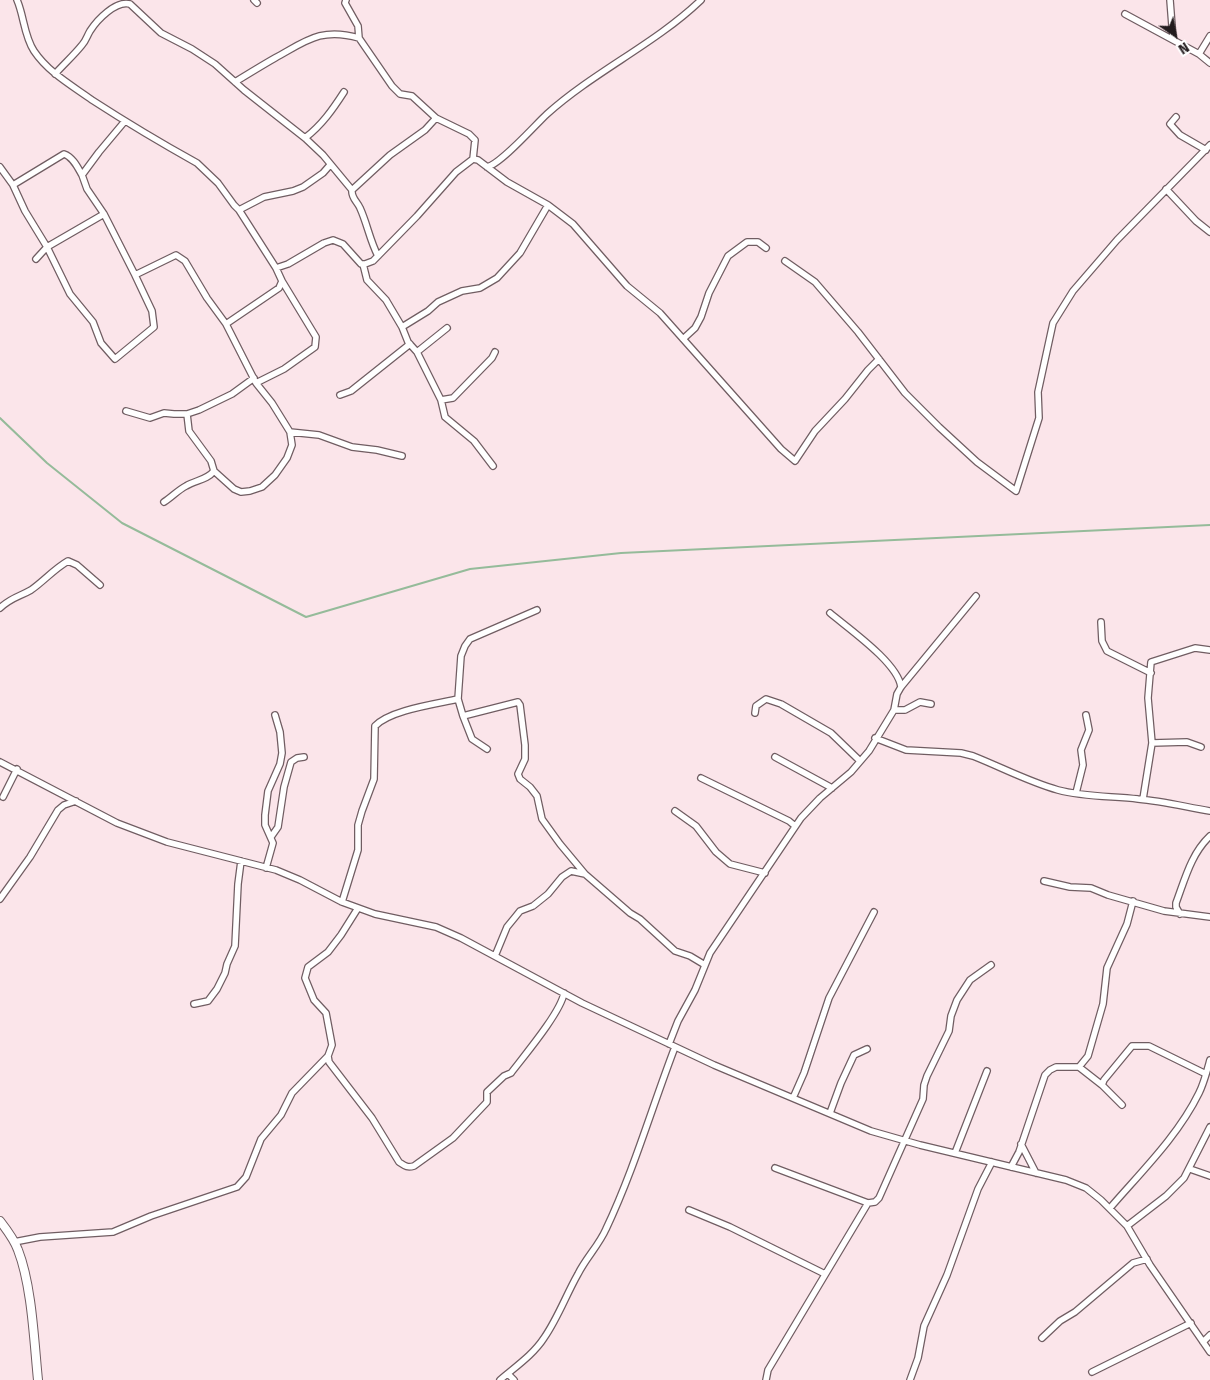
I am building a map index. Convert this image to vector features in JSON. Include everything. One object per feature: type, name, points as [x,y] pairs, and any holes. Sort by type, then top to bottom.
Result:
[{"type":"main road","points":[[0,1221],[14,1242],[23,1264],[38,1380]]},
{"type":"street","points":[[17,0],[32,49],[54,74],[125,121],[197,163],[218,183],[239,210],[276,268],[316,337],[316,347],[284,369],[255,380],[199,410],[187,414],[164,412],[150,418],[126,411]]},
{"type":"street","points":[[276,268],[288,264],[324,243],[333,240],[343,244],[357,261],[363,264],[373,261],[456,172],[473,159],[474,140],[469,134],[436,118],[412,96],[400,94],[392,86],[359,38],[358,26],[347,8],[346,0]]},
{"type":"street","points":[[487,167],[492,166],[502,158],[570,93],[682,19],[701,0]]},
{"type":"street","points":[[1170,0],[1173,39]]},
{"type":"street","points":[[54,74],[83,44],[91,30],[105,15],[118,4],[129,2],[161,33],[200,53],[215,64],[323,155],[352,190],[352,195],[360,207],[378,256]]},
{"type":"street","points":[[1125,14],[1173,39],[1199,54],[1210,63]]},
{"type":"street","points":[[235,82],[295,45],[316,36],[346,34],[359,38]]},
{"type":"street","points":[[1199,54],[1210,36]]},
{"type":"street","points":[[305,138],[317,129],[344,92]]},
{"type":"street","points":[[786,261],[815,282],[858,332],[904,393],[938,427],[977,462],[1016,491],[1039,418],[1038,392],[1053,322],[1074,291],[1117,240],[1208,147],[1180,135],[1170,124],[1176,117]]},
{"type":"street","points":[[352,190],[390,155],[425,130],[436,118]]},
{"type":"street","points":[[82,176],[125,121]]},
{"type":"street","points":[[0,167],[13,185],[70,294],[93,322],[101,343],[116,359],[154,327],[152,312],[104,214],[87,189],[78,168],[64,154],[13,185]]},
{"type":"street","points":[[473,159],[507,182],[548,205],[573,224],[626,286],[660,313],[780,450],[795,461],[815,431],[845,399],[878,359]]},
{"type":"street","points":[[239,210],[264,197],[304,187],[323,173],[330,165]]},
{"type":"street","points":[[1166,189],[1196,222],[1210,232]]},
{"type":"street","points":[[402,327],[428,311],[438,302],[462,291],[480,288],[498,278],[520,252],[548,205]]},
{"type":"street","points":[[36,259],[47,247],[104,214]]},
{"type":"street","points":[[683,339],[695,328],[702,317],[709,293],[728,256],[747,242],[758,242],[766,248]]},
{"type":"street","points":[[135,275],[176,255],[185,261],[207,298],[226,324],[255,380],[290,432],[292,445],[287,458],[275,475],[262,487],[241,492],[234,489],[214,471],[210,461],[189,431],[187,414]]},
{"type":"street","points":[[363,264],[367,280],[386,300],[410,344],[417,352],[441,400],[445,417],[474,441],[493,466]]},
{"type":"street","points":[[226,324],[279,288],[282,281]]},
{"type":"street","points":[[417,352],[447,328]]},
{"type":"street","points":[[340,395],[351,391],[410,344]]},
{"type":"street","points":[[441,400],[453,398],[492,358],[495,352]]},
{"type":"street","points":[[290,432],[319,435],[352,447],[402,456]]},
{"type":"street","points":[[164,502],[176,495],[185,486],[210,476],[214,471]]},
{"type":"street","points":[[0,608],[9,599],[30,590],[56,567],[68,561],[77,565],[100,585]]},
{"type":"street","points":[[500,1380],[536,1349],[545,1338],[578,1274],[606,1231],[644,1137],[678,1021],[696,990],[710,952],[795,826],[832,788],[851,772],[868,751],[894,710],[897,694],[901,687],[976,596]]},
{"type":"street","points":[[487,749],[472,739],[458,699],[461,656],[464,646],[470,639],[537,610]]},
{"type":"street","points":[[830,613],[887,661],[898,675],[901,687]]},
{"type":"street","points":[[1100,622],[1102,641],[1107,651],[1150,674]]},
{"type":"street","points":[[1143,799],[1152,743],[1148,698],[1151,662],[1195,648],[1210,650]]},
{"type":"street","points":[[342,902],[358,850],[358,825],[374,780],[375,726],[381,720],[404,712],[458,699]]},
{"type":"street","points":[[755,713],[756,706],[766,700],[781,704],[831,733],[860,761]]},
{"type":"street","points":[[463,716],[518,702],[525,745],[525,758],[518,774],[520,779],[537,796],[542,818],[560,844],[585,874],[640,919],[675,951],[690,956],[705,965]]},
{"type":"street","points":[[894,710],[904,710],[920,702],[931,704]]},
{"type":"street","points":[[266,868],[273,843],[265,825],[264,815],[268,791],[280,764],[282,753],[280,732],[275,715]]},
{"type":"street","points":[[1076,793],[1083,766],[1081,750],[1089,730],[1086,715]]},
{"type":"street","points":[[875,738],[906,750],[961,753],[973,756],[1060,791],[1104,798],[1143,799],[1210,811]]},
{"type":"street","points":[[1152,743],[1187,742],[1201,747]]},
{"type":"street","points":[[271,837],[278,828],[284,787],[291,762],[297,758],[304,757]]},
{"type":"street","points":[[775,757],[832,788]]},
{"type":"street","points":[[0,762],[118,823],[167,842],[266,868],[300,880],[342,902],[375,914],[436,927],[461,938],[564,993],[714,1065],[871,1130],[1066,1180],[1086,1188],[1110,1208],[1127,1226],[1146,1259],[1210,1352]]},
{"type":"street","points":[[3,797],[17,770]]},
{"type":"street","points":[[701,778],[789,820],[795,826]]},
{"type":"street","points":[[0,899],[30,857],[58,810],[64,805],[76,801]]},
{"type":"street","points":[[675,811],[696,826],[712,848],[730,864],[765,873]]},
{"type":"street","points":[[1180,914],[1176,903],[1190,863],[1210,836]]},
{"type":"street","points":[[194,1004],[208,1001],[217,989],[235,946],[238,884],[242,861]]},
{"type":"street","points":[[495,956],[507,927],[520,911],[533,906],[566,874],[571,872],[585,874]]},
{"type":"street","points":[[1044,880],[1070,888],[1091,888],[1108,895],[1180,914],[1210,917]]},
{"type":"street","points":[[1079,1067],[1088,1056],[1103,1004],[1107,968],[1127,924],[1133,901]]},
{"type":"street","points":[[14,1242],[40,1237],[113,1232],[151,1216],[237,1187],[246,1177],[252,1165],[261,1139],[281,1115],[292,1093],[328,1056],[332,1045],[326,1013],[314,1000],[305,978],[308,967],[328,952],[341,936],[358,908]]},
{"type":"street","points":[[792,1098],[804,1073],[829,998],[874,912]]},
{"type":"street","points":[[775,1168],[868,1203],[875,1202],[879,1198],[923,1099],[927,1076],[949,1031],[957,1000],[970,980],[990,965]]},
{"type":"street","points":[[328,1056],[329,1062],[372,1118],[400,1162],[410,1168],[453,1138],[474,1118],[487,1102],[487,1092],[504,1076],[511,1073],[562,1002],[564,993]]},
{"type":"street","points":[[1102,1085],[1132,1046],[1149,1046],[1206,1074]]},
{"type":"street","points":[[830,1113],[841,1082],[854,1056],[867,1049]]},
{"type":"street","points":[[1110,1208],[1170,1137],[1187,1113],[1199,1092],[1210,1060]]},
{"type":"street","points":[[1011,1166],[1019,1152],[1045,1075],[1050,1070],[1056,1067],[1079,1067],[1102,1085],[1122,1106]]},
{"type":"street","points":[[955,1153],[987,1071]]},
{"type":"street","points":[[1127,1226],[1166,1196],[1184,1178],[1210,1127]]},
{"type":"street","points":[[1021,1144],[1036,1173]]},
{"type":"street","points":[[910,1380],[918,1358],[924,1326],[947,1275],[978,1189],[992,1162]]},
{"type":"street","points":[[1190,1168],[1210,1176]]},
{"type":"street","points":[[766,1380],[768,1370],[868,1203]]},
{"type":"street","points":[[689,1210],[730,1227],[825,1274]]},
{"type":"street","points":[[1042,1338],[1060,1321],[1075,1312],[1133,1263],[1146,1259]]},
{"type":"street","points":[[1092,1372],[1191,1323]]},
{"type":"street","points":[[1203,1342],[1210,1335]]},
{"type":"street","points":[[508,1374],[514,1380]]},
{"type":"waterway","points":[[0,418],[47,463],[122,523],[306,617],[470,569],[621,553],[1210,525]]}]
